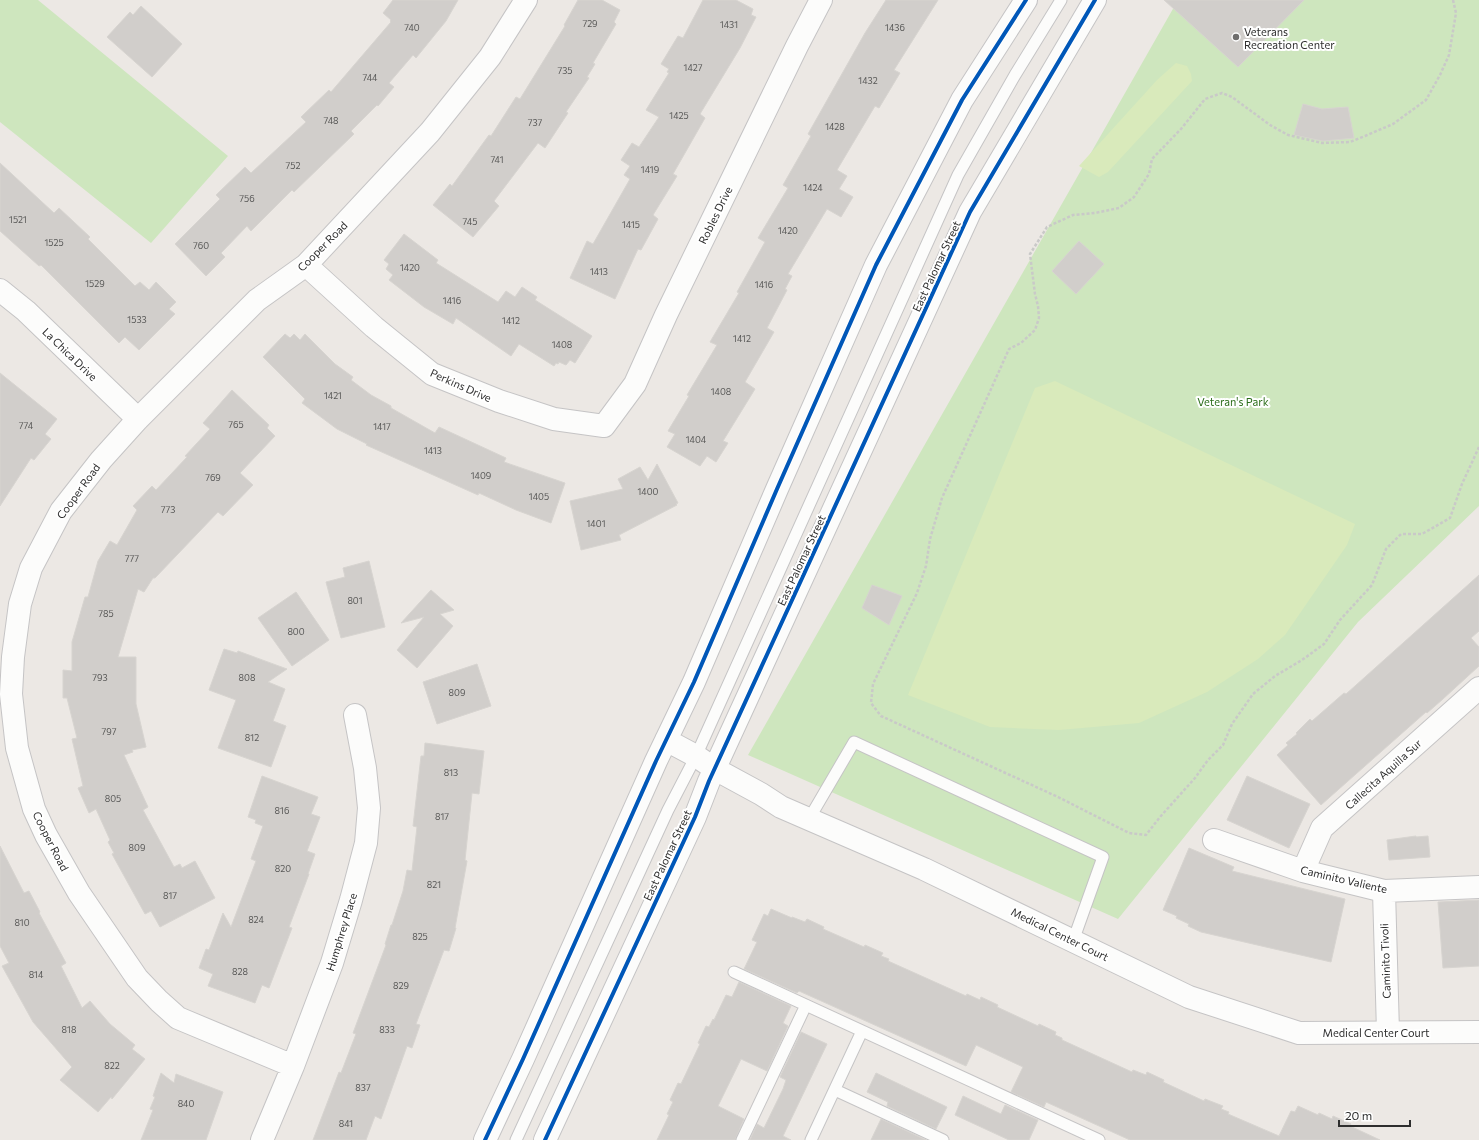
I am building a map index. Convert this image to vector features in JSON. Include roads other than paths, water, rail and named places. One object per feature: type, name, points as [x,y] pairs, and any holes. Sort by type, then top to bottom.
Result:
[{"type":"street","name":"Cooper Road","points":[[293,1066],[178,1018],[137,978],[79,893],[46,835],[34,808],[16,748],[11,694],[13,657],[20,604],[31,568],[61,511],[101,460],[138,419],[257,300],[306,265],[440,121],[490,57],[526,0]]},
{"type":"street","name":"Robles Drive","points":[[604,426],[635,384],[666,315],[797,46],[821,0]]},
{"type":"street","points":[[485,1140],[666,740],[694,682],[876,265],[962,100],[1026,0]]},
{"type":"street","name":"East Palomar Street","points":[[545,1140],[688,832],[709,782],[970,212],[1095,0]]},
{"type":"street","name":"Perkins Drive","points":[[306,265],[374,327],[432,374],[500,401],[554,419],[604,426]]},
{"type":"street","name":"La Chica Drive","points":[[0,290],[26,311],[138,419]]},
{"type":"street","name":"Callecita Aquilla Sur","points":[[1303,871],[1322,828],[1479,688]]},
{"type":"street","name":"Humphrey Place","points":[[262,1140],[293,1066],[332,963],[351,900],[366,842],[370,808],[365,768],[354,715]]},
{"type":"street","name":"Medical Center Court","points":[[666,740],[696,756],[715,769],[761,794],[781,807],[924,869],[1189,997],[1299,1033],[1479,1032]]},
{"type":"street","name":"Caminito Valiente","points":[[1214,840],[1303,871],[1384,890],[1479,887]]},
{"type":"street","name":"Caminito Tivoli","points":[[1384,890],[1388,1032]]},
{"type":"lane","points":[[516,1140],[668,810],[696,756],[958,175],[1015,75],[1061,0]]},
{"type":"lane","points":[[809,819],[854,742],[861,745],[1103,857],[1073,941]]},
{"type":"lane","points":[[734,972],[1099,1140]]},
{"type":"lane","points":[[742,1140],[806,1005]]},
{"type":"lane","points":[[811,1140],[862,1031]]},
{"type":"lane","points":[[835,1090],[943,1140]]},
{"type":"place","name":"Veterans Recreation Center","points":[[1236,37]]},
{"type":"park label","name":"Veteran's Park","points":[[1233,401]]}]
